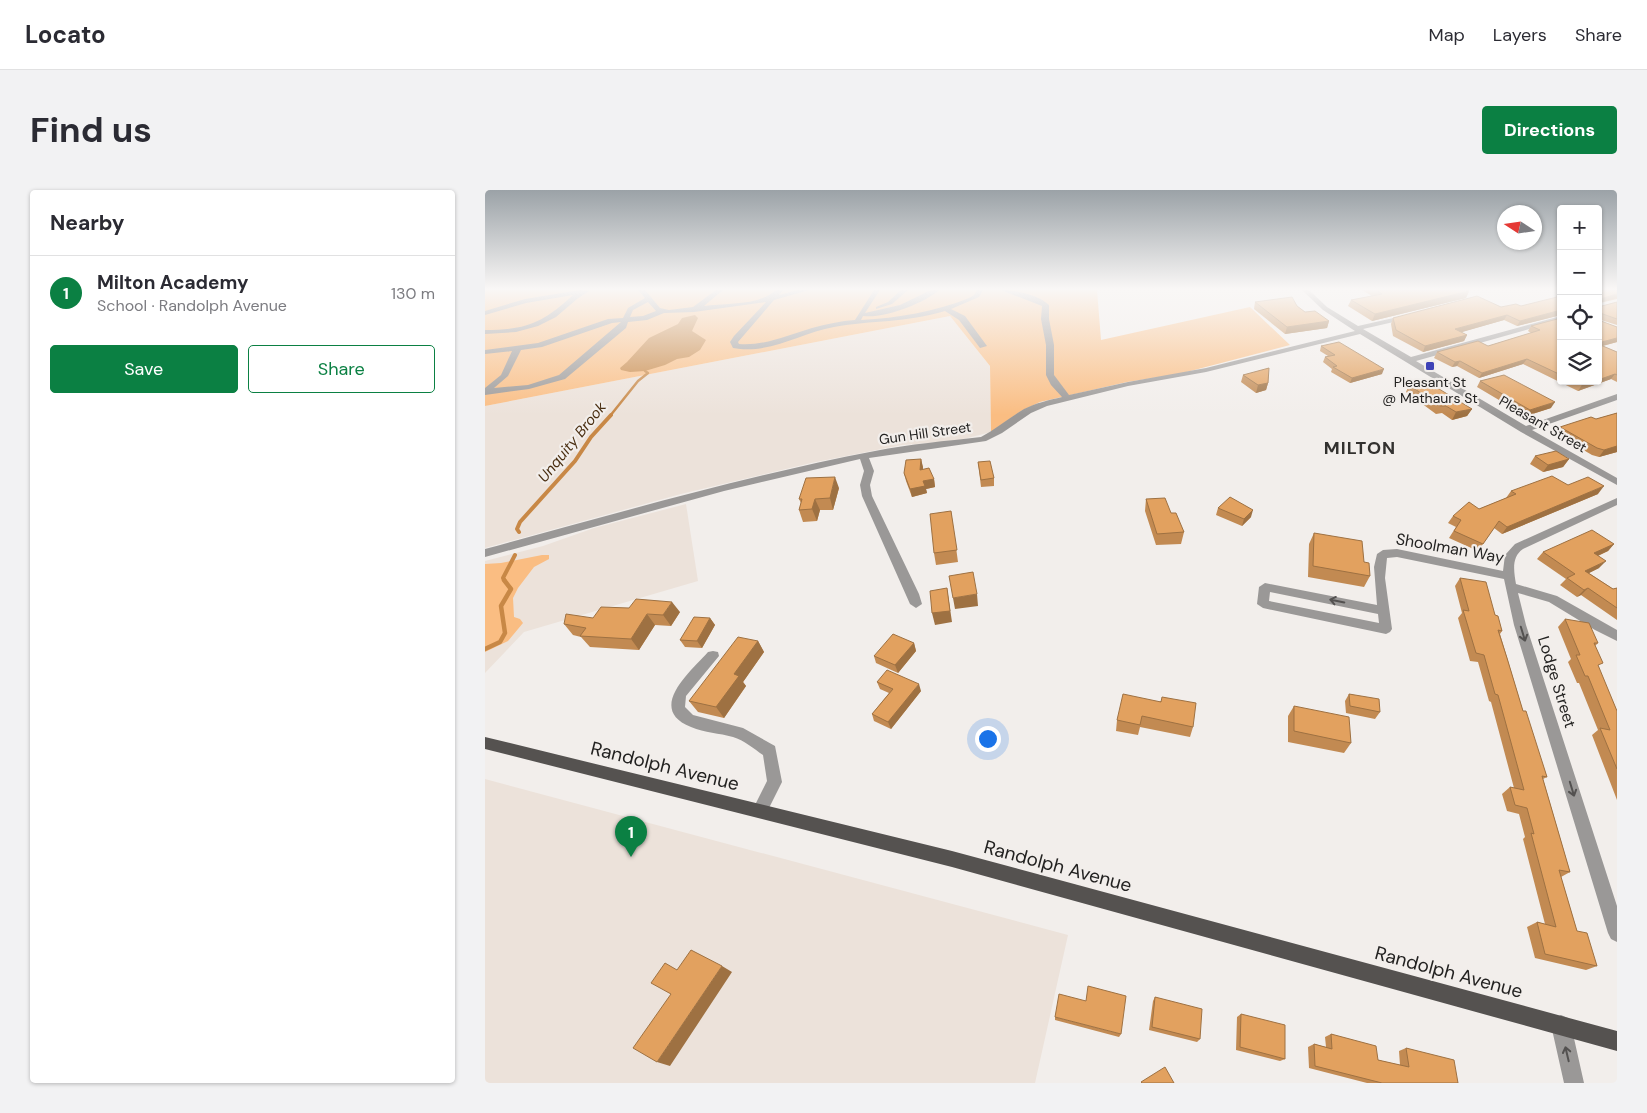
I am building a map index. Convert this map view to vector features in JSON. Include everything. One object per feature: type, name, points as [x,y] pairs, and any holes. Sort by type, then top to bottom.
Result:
[{"type":"main road","name":"Randolph Avenue","points":[[485,743],[962,862],[1617,1041]]},
{"type":"street","points":[[485,352],[517,349],[581,332]]},
{"type":"street","points":[[485,392],[529,387],[558,379],[616,332]]},
{"type":"street","points":[[743,332],[734,342],[736,346],[761,346],[807,332]]},
{"type":"street","points":[[972,332],[983,346]]},
{"type":"street","points":[[1048,332],[1050,344],[1050,375],[1053,383],[1067,399]]},
{"type":"street","name":"Gun Hill Street","points":[[485,554],[736,485],[864,456],[983,439],[999,432],[1033,408],[1128,384],[1206,370],[1354,332]]},
{"type":"street","name":"Pleasant Street","points":[[1363,332],[1524,430],[1617,482]]},
{"type":"street","points":[[1410,360],[1512,332]]},
{"type":"street","points":[[485,392],[504,376],[517,349]]},
{"type":"street","points":[[1524,430],[1614,400]]},
{"type":"street","points":[[864,456],[869,471],[865,485],[867,496],[916,604]]},
{"type":"street","name":"Lodge Street","points":[[1617,501],[1521,545],[1510,558],[1511,581],[1521,625],[1617,933]]},
{"type":"street","name":"Shoolman Way","points":[[1385,611],[1378,563],[1383,554],[1397,553],[1511,581]]},
{"type":"street","points":[[1511,581],[1553,599],[1617,636]]},
{"type":"street","points":[[1265,587],[1274,589],[1385,611],[1386,629],[1263,604],[1265,587]]},
{"type":"street","points":[[713,656],[679,695],[678,704],[682,714],[696,724],[734,731],[770,751],[775,782],[760,811]]},
{"type":"street","points":[[1561,1025],[1574,1083]]},
{"type":"shaded area","points":[[485,332],[869,332],[485,406]]},
{"type":"shaded area","points":[[662,332],[693,332],[706,340],[700,350],[689,357],[677,359],[645,371],[630,372],[621,370],[620,368],[649,338]]},
{"type":"shaded area","points":[[869,332],[963,332],[990,366],[991,432],[956,441],[902,445],[811,463],[681,494],[485,548],[485,406]]},
{"type":"shaded area","points":[[963,332],[1100,332],[1101,340],[1139,332],[1276,332],[1290,345],[1179,374],[1127,382],[1040,402],[1021,411],[991,432],[990,366]]},
{"type":"shaded area","points":[[686,504],[698,581],[524,632],[485,673],[485,561],[543,546],[594,528]]},
{"type":"shaded area","points":[[549,555],[549,559],[534,567],[513,598],[514,617],[520,619],[523,623],[508,641],[485,652],[485,564],[501,563]]},
{"type":"shaded area","points":[[485,779],[1068,935],[1035,1083],[485,1083]]},
{"type":"building","points":[[1399,332],[1460,332],[1467,335],[1425,346]]},
{"type":"building","points":[[1535,332],[1557,332],[1557,373],[1527,359],[1482,373],[1460,361],[1455,362],[1437,352],[1478,341],[1488,346]]},
{"type":"building","points":[[1602,332],[1617,332],[1617,338],[1602,342]]},
{"type":"building","points":[[1339,342],[1384,369],[1352,378],[1333,367],[1337,366],[1325,357],[1335,355],[1321,346]]},
{"type":"building","points":[[1602,346],[1617,352],[1617,375],[1602,379]]},
{"type":"building","points":[[1269,368],[1268,383],[1258,385],[1243,375]]},
{"type":"building","points":[[1504,375],[1555,402],[1530,410],[1480,381]]},
{"type":"building","points":[[1426,381],[1472,409],[1456,412],[1446,406],[1440,406],[1409,385]]},
{"type":"building","points":[[1617,413],[1617,446],[1604,450],[1560,427],[1591,417],[1596,419]]},
{"type":"building","points":[[1556,451],[1569,459],[1548,465],[1535,456]]},
{"type":"building","points":[[921,459],[920,470],[929,468],[934,479],[923,481],[925,486],[910,489],[904,473],[906,460]]},
{"type":"building","points":[[990,461],[994,478],[981,480],[978,462]]},
{"type":"building","points":[[1552,476],[1568,485],[1588,477],[1604,486],[1507,527],[1499,521],[1483,544],[1454,531],[1461,520],[1453,516],[1469,502],[1479,509],[1516,494],[1511,491]]},
{"type":"building","points":[[835,477],[830,498],[815,499],[812,509],[799,510],[802,499],[799,499],[806,478]]},
{"type":"building","points":[[1230,497],[1253,510],[1244,519],[1218,508]]},
{"type":"building","points":[[1165,498],[1171,513],[1176,513],[1184,532],[1157,534],[1146,499]]},
{"type":"building","points":[[951,511],[957,550],[934,553],[930,514]]},
{"type":"building","points":[[1592,530],[1614,544],[1594,553],[1606,561],[1585,571],[1613,589],[1617,588],[1617,608],[1588,588],[1584,590],[1567,578],[1575,574],[1543,552]]},
{"type":"building","points":[[1314,533],[1362,541],[1364,562],[1369,563],[1370,576],[1313,566]]},
{"type":"building","points":[[973,572],[977,594],[953,598],[949,576]]},
{"type":"building","points":[[1460,578],[1486,582],[1495,615],[1498,616],[1502,631],[1498,630],[1523,711],[1526,711],[1547,777],[1542,776],[1570,872],[1559,870],[1577,931],[1587,933],[1597,966],[1545,954],[1537,922],[1556,927],[1531,833],[1534,834],[1527,808],[1515,805],[1510,787],[1524,790],[1498,695],[1495,694],[1484,655],[1476,653],[1463,610],[1469,611]]},
{"type":"building","points":[[947,588],[950,611],[932,613],[930,591]]},
{"type":"building","points":[[636,599],[672,602],[663,615],[647,614],[631,639],[580,636],[586,628],[564,624],[566,614],[593,618],[601,607],[629,608]]},
{"type":"building","points":[[694,617],[710,618],[697,641],[680,640]]},
{"type":"building","points":[[1565,619],[1589,623],[1598,643],[1594,643],[1603,663],[1598,665],[1617,711],[1617,769],[1600,728],[1610,730],[1588,676],[1585,676],[1576,655],[1580,655]]},
{"type":"building","points":[[893,634],[914,643],[895,665],[874,656]]},
{"type":"building","points":[[738,637],[758,641],[734,674],[739,676],[716,707],[689,701]]},
{"type":"building","points":[[887,670],[919,684],[888,722],[872,714],[893,689],[877,682]]},
{"type":"building","points":[[1123,694],[1161,702],[1162,697],[1196,703],[1193,727],[1142,716],[1140,725],[1117,720]]},
{"type":"building","points":[[1349,694],[1379,699],[1380,712],[1350,706]]},
{"type":"building","points":[[1294,706],[1349,717],[1351,743],[1294,731]]},
{"type":"building","points":[[691,950],[722,966],[657,1062],[633,1048],[671,994],[651,983],[665,963],[677,970]]},
{"type":"building","points":[[1088,986],[1126,996],[1121,1034],[1055,1017],[1059,994],[1086,1001]]},
{"type":"building","points":[[1155,997],[1202,1009],[1200,1039],[1152,1027]]},
{"type":"building","points":[[1241,1014],[1285,1025],[1285,1059],[1240,1047]]},
{"type":"building","points":[[1331,1034],[1376,1046],[1378,1060],[1409,1067],[1406,1048],[1454,1060],[1458,1083],[1382,1083],[1315,1066],[1314,1044],[1332,1049]]},
{"type":"building","points":[[1165,1067],[1174,1083],[1141,1082]]},
{"type":"waterway","name":"Unquity Brook","points":[[610,416],[638,381],[648,373],[645,371]]},
{"type":"waterway","name":"Unquity Brook","points":[[519,532],[517,529],[520,522],[575,461],[591,437],[611,415]]},
{"type":"waterway","name":"Unquity Brook","points":[[505,581],[503,578],[515,555]]},
{"type":"waterway","name":"Unquity Brook","points":[[485,649],[500,642],[505,633],[501,606],[511,589],[504,580]]},
{"type":"place","name":"Pleasant St @ Mathaurs St","points":[[1430,366]]},
{"type":"place","name":"Milton Academy","points":[[631,857]]},
{"type":"district","name":"MILTON","points":[[1360,448]]}]
